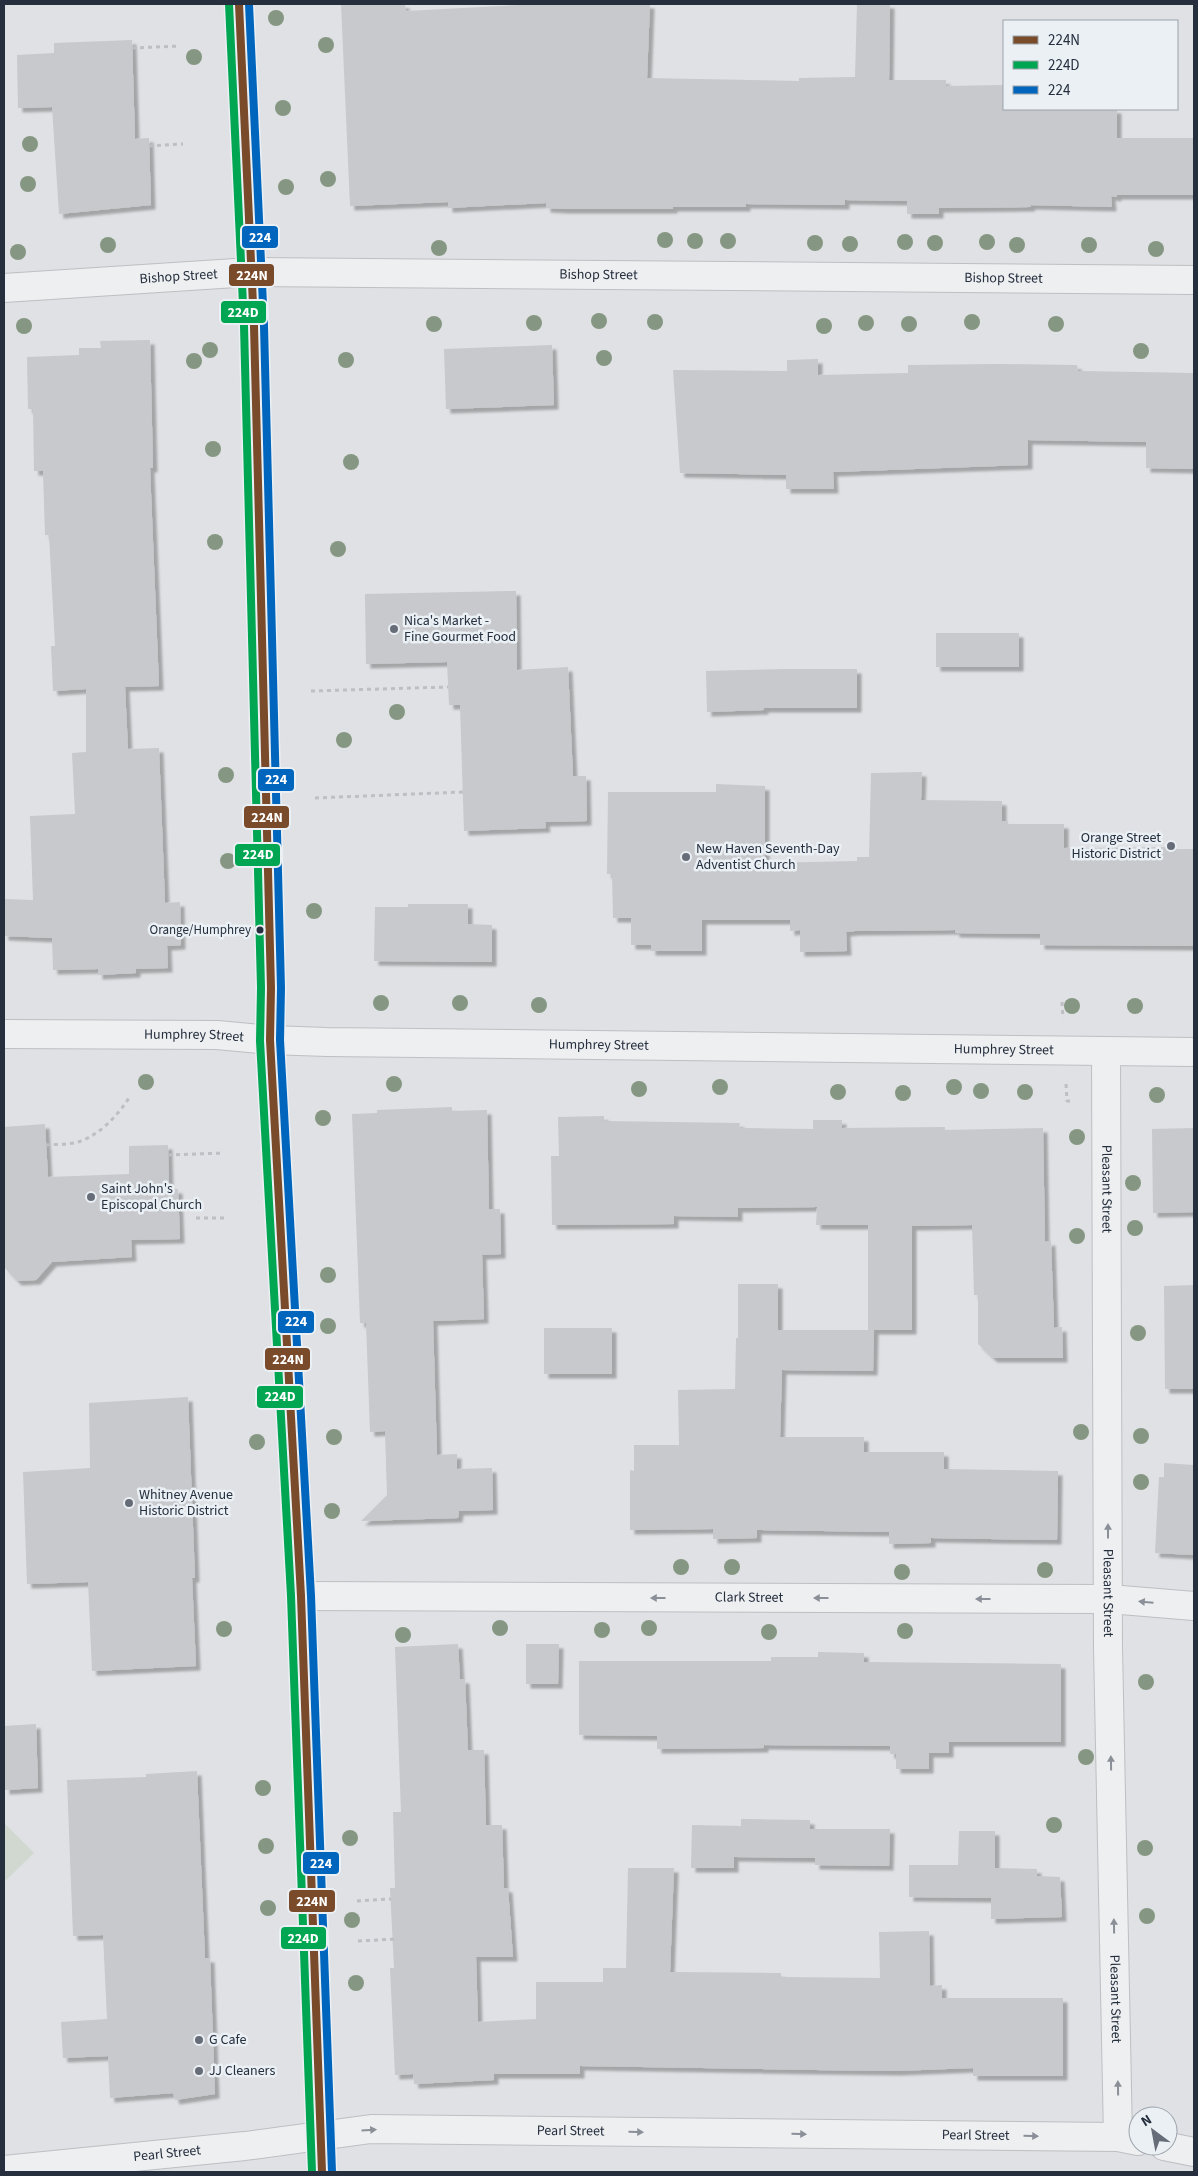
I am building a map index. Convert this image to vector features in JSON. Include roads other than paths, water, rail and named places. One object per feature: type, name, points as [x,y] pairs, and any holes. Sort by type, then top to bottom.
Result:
[{"type":"main road","points":[[239,4],[254,326],[271,988],[270,1040],[301,1596],[322,2172]]},
{"type":"street","name":"Bishop Street","points":[[4,288],[251,272],[1194,280]]},
{"type":"street","name":"Humphrey Street","points":[[4,1034],[218,1035],[270,1040],[1194,1052]]},
{"type":"street","name":"Pleasant Street","points":[[1106,1051],[1108,1658],[1128,2139]]},
{"type":"street","name":"Clark Street","points":[[301,1596],[1109,1599],[1194,1606]]},
{"type":"street","name":"Pearl Street","points":[[4,2170],[245,2146],[371,2129],[1128,2139]]},
{"type":"street","points":[[1178,2149],[1194,2152]]},
{"type":"place","name":"Nica's Market - Fine Gourmet Food","points":[[394,629]]},
{"type":"place","name":"Orange Street Historic District","points":[[1171,846]]},
{"type":"place","name":"New Haven Seventh-Day Adventist Church","points":[[686,857]]},
{"type":"place","name":"Orange/Humphrey","points":[[260,930]]},
{"type":"place","name":"Saint John's Episcopal Church","points":[[91,1197]]},
{"type":"place","name":"Whitney Avenue Historic District","points":[[129,1503]]},
{"type":"place","name":"G Cafe","points":[[199,2040]]},
{"type":"place","name":"JJ Cleaners","points":[[199,2071]]}]
